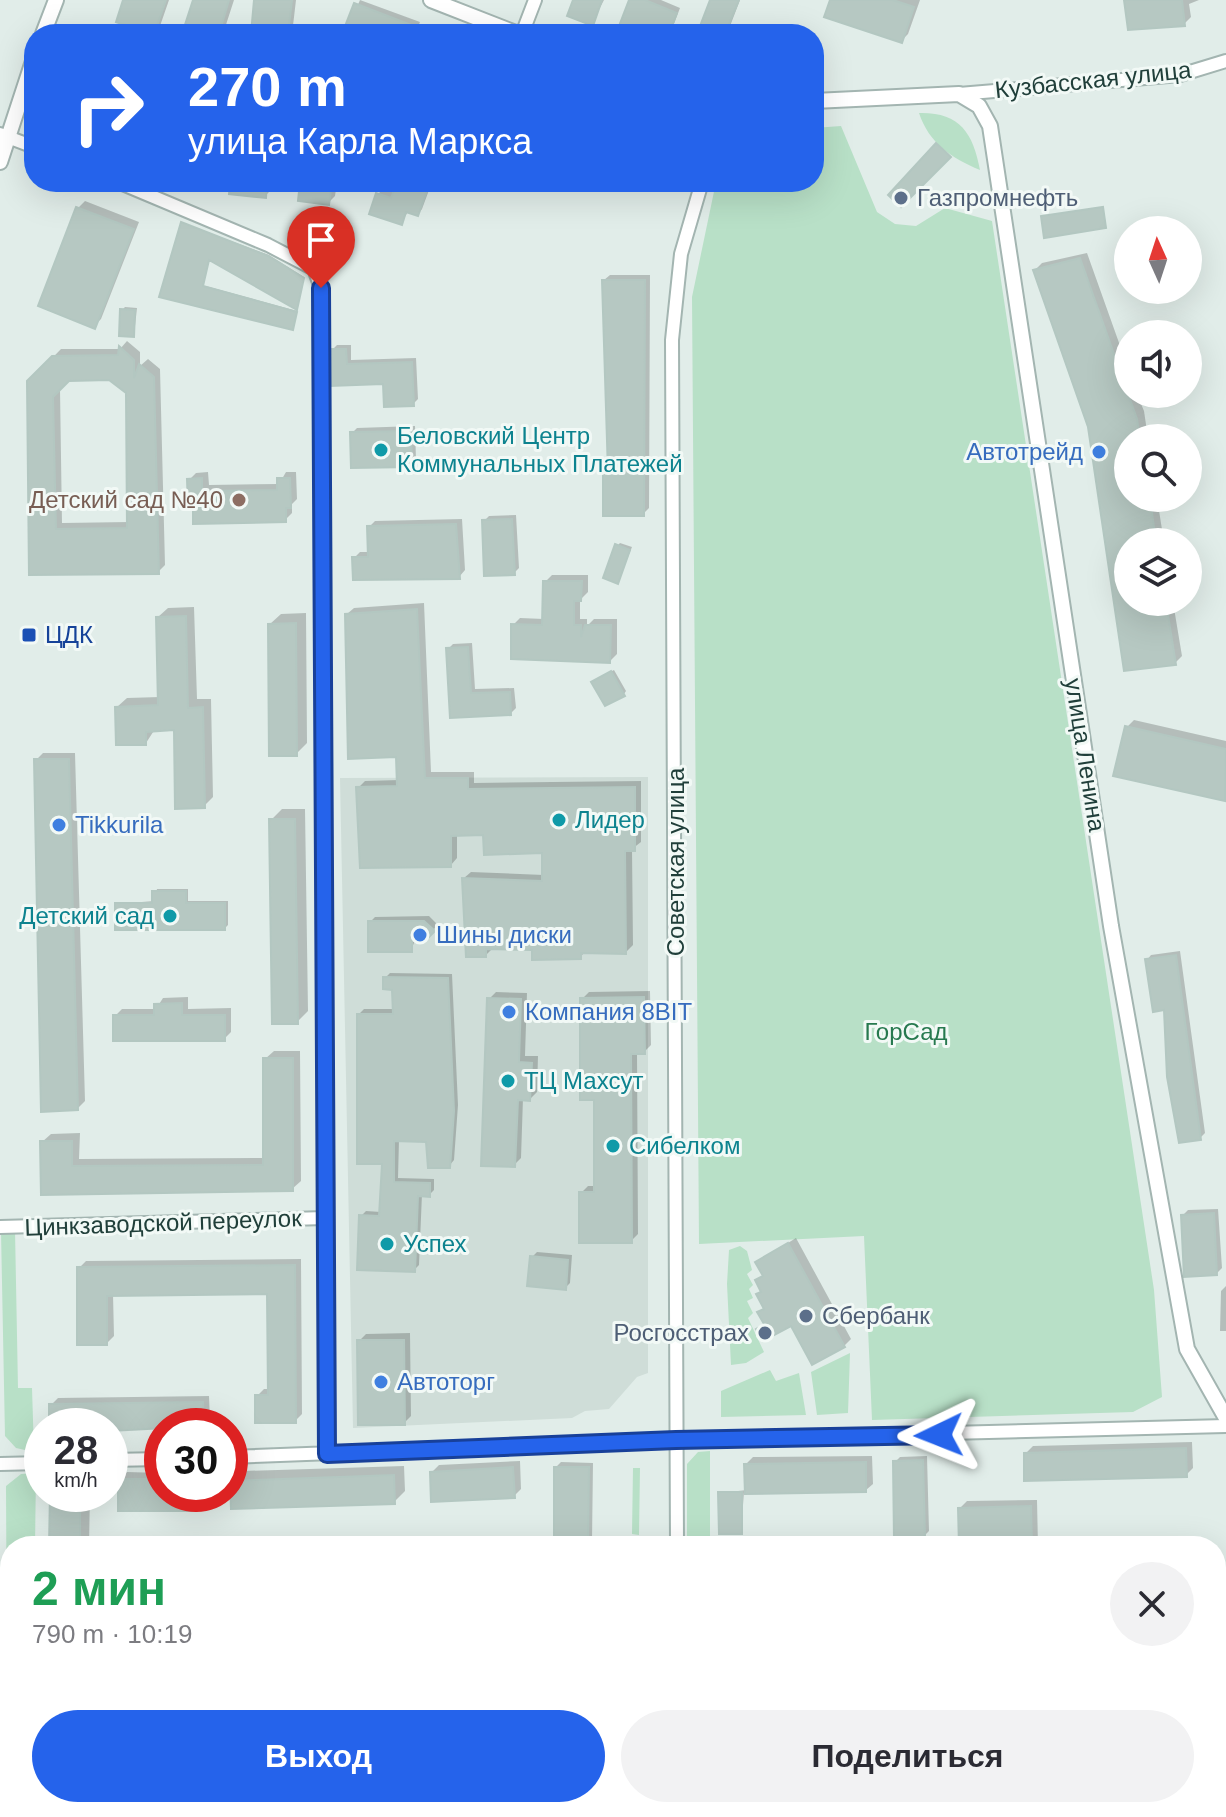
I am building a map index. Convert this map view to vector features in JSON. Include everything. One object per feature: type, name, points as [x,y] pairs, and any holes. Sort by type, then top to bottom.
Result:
[{"type":"street","points":[[47,24],[56,0]]},
{"type":"street","points":[[431,0],[494,24]]},
{"type":"street","points":[[524,24],[535,0]]},
{"type":"street","name":"Кузбасская улица","points":[[959,94],[1180,75],[1226,61]]},
{"type":"street","points":[[0,162],[3,135],[24,83]]},
{"type":"street","points":[[824,101],[959,94]]},
{"type":"street","name":"улица Ленина","points":[[959,94],[979,106],[990,126],[998,168],[1111,926],[1187,1349],[1226,1418]]},
{"type":"street","points":[[3,135],[24,143]]},
{"type":"street","points":[[142,192],[268,245],[314,269],[321,288],[327,1454]]},
{"type":"street","name":"Советская улица","points":[[677,1536],[672,340],[681,254],[699,192]]},
{"type":"street","name":"Цинкзаводской переулок","points":[[0,1227],[325,1218]]},
{"type":"street","points":[[248,1456],[676,1440],[1226,1426]]},
{"type":"street","points":[[0,1464],[24,1463]]},
{"type":"shaded area","points":[[648,777],[648,1373],[637,1377],[609,1409],[585,1411],[572,1418],[353,1428],[340,778]]},
{"type":"green space","points":[[919,113],[944,116],[962,127],[973,145],[980,170],[942,148],[923,124]]},
{"type":"green space","name":"ГорСад","points":[[841,126],[877,212],[895,224],[916,226],[945,208],[992,221],[1154,1290],[1162,1397],[1133,1412],[872,1420],[864,1236],[699,1244],[692,297],[714,192],[824,192],[824,127]]},
{"type":"green space","points":[[15,1230],[18,1388],[32,1388],[33,1408],[24,1408],[24,1450],[16,1448],[5,1436],[1,1231]]},
{"type":"green space","points":[[740,1246],[747,1251],[752,1270],[747,1274],[753,1285],[749,1289],[753,1298],[747,1301],[753,1313],[748,1318],[764,1352],[746,1363],[731,1365],[727,1284],[729,1250]]},
{"type":"green space","points":[[850,1353],[848,1413],[817,1415],[811,1372]]},
{"type":"green space","points":[[770,1370],[776,1381],[799,1373],[806,1415],[721,1417],[721,1391]]},
{"type":"green space","points":[[710,1451],[710,1536],[687,1536],[687,1464],[698,1452]]},
{"type":"green space","points":[[633,1468],[640,1468],[639,1535],[632,1534]]},
{"type":"green space","points":[[24,1474],[24,1512],[35,1512],[35,1536],[6,1536],[6,1486]]},
{"type":"building","points":[[123,0],[166,0],[158,24],[116,22]]},
{"type":"building","points":[[193,0],[229,0],[222,24],[185,24]]},
{"type":"building","points":[[254,0],[292,0],[289,24],[252,24]]},
{"type":"building","points":[[573,0],[602,0],[594,24],[567,16]]},
{"type":"building","points":[[629,0],[645,0],[677,13],[673,24],[620,24]]},
{"type":"building","points":[[710,0],[739,0],[729,24],[701,24]]},
{"type":"building","points":[[830,0],[893,0],[914,7],[902,43],[824,17]]},
{"type":"building","points":[[1124,0],[1182,0],[1185,26],[1128,30]]},
{"type":"building","points":[[354,3],[409,24],[346,24]]},
{"type":"building","points":[[936,143],[951,157],[901,207],[888,195]]},
{"type":"building","points":[[229,192],[266,192],[266,198]]},
{"type":"building","points":[[299,192],[331,192],[329,205],[298,201]]},
{"type":"building","points":[[393,192],[426,192],[418,216],[406,212],[402,225],[369,214],[376,193],[391,198]]},
{"type":"building","points":[[76,207],[134,229],[95,329],[38,306]]},
{"type":"building","points":[[1103,207],[1106,228],[1044,238],[1041,216]]},
{"type":"building","points":[[181,222],[268,256],[304,278],[297,310],[209,260],[203,286],[297,312],[293,330],[159,297]]},
{"type":"building","points":[[1080,258],[1114,354],[1114,408],[1133,408],[1137,419],[1138,424],[1114,424],[1114,512],[1152,512],[1154,528],[1114,528],[1114,603],[1088,427],[1033,270]]},
{"type":"building","points":[[602,280],[645,280],[644,516],[603,516],[603,473],[608,473]]},
{"type":"building","points":[[120,309],[135,310],[134,337],[119,336]]},
{"type":"building","points":[[119,346],[134,360],[134,378],[139,364],[154,377],[159,574],[29,575],[27,381],[52,356],[118,355]],"holes":[[[109,380],[126,393],[127,528],[56,529],[53,397],[69,381]]]},
{"type":"building","points":[[330,349],[346,349],[347,364],[412,362],[414,406],[384,407],[383,384],[330,386]]},
{"type":"building","name":"Беловский Центр Коммунальных Платежей","points":[[411,431],[412,467],[351,468],[350,432]]},
{"type":"building","name":"Детский сад №40","points":[[202,478],[202,491],[277,490],[277,478],[290,478],[291,508],[286,508],[286,522],[193,524],[193,509],[188,509],[187,479]]},
{"type":"building","points":[[512,519],[515,575],[484,576],[482,520]]},
{"type":"building","points":[[456,524],[460,579],[353,580],[352,557],[368,557],[367,526]]},
{"type":"building","points":[[615,544],[630,550],[618,584],[603,578]]},
{"type":"building","points":[[543,581],[582,581],[581,601],[574,601],[574,625],[581,625],[581,637],[585,625],[611,625],[610,663],[511,659],[511,624],[542,625]]},
{"type":"building","points":[[417,609],[425,778],[468,778],[468,789],[635,787],[635,851],[625,851],[626,954],[581,953],[581,959],[532,960],[532,950],[486,949],[486,957],[466,957],[462,878],[542,881],[542,853],[484,855],[483,835],[451,836],[451,867],[360,868],[356,787],[397,786],[396,757],[348,759],[345,614]]},
{"type":"building","points":[[186,616],[188,708],[203,707],[205,808],[175,809],[174,730],[146,732],[146,745],[116,745],[115,707],[158,705],[156,617]]},
{"type":"building","points":[[1116,616],[1168,616],[1176,665],[1124,671]]},
{"type":"building","points":[[296,623],[297,756],[269,756],[268,624]]},
{"type":"building","points":[[468,647],[471,693],[510,692],[511,715],[450,718],[446,648]]},
{"type":"building","points":[[611,671],[625,696],[605,706],[591,682]]},
{"type":"building","points":[[1125,726],[1226,749],[1225,801],[1113,776]]},
{"type":"building","points":[[34,759],[69,759],[78,1110],[41,1112]]},
{"type":"building","points":[[269,819],[295,819],[298,1024],[272,1024]]},
{"type":"building","name":"Детский сад","points":[[152,891],[186,891],[186,903],[225,903],[225,930],[115,930],[115,903],[152,903]]},
{"type":"building","points":[[368,921],[424,921],[435,931],[426,940],[412,940],[412,952],[368,952]]},
{"type":"building","points":[[1176,955],[1201,1140],[1179,1143],[1167,1077],[1164,1010],[1153,1012],[1145,959]]},
{"type":"building","points":[[383,977],[448,978],[454,1111],[450,1168],[428,1168],[426,1142],[394,1141],[394,1182],[430,1183],[430,1197],[418,1196],[415,1272],[357,1270],[359,1215],[379,1216],[382,1164],[357,1164],[357,1014],[393,1014],[392,990],[383,989]]},
{"type":"building","name":"Сибелком","points":[[644,997],[645,1054],[631,1054],[632,1243],[579,1243],[579,1192],[594,1192],[594,1100],[580,1100],[580,998]]},
{"type":"building","name":"ТЦ Махсут","points":[[487,998],[521,999],[519,1062],[532,1063],[530,1101],[518,1100],[515,1167],[481,1166]]},
{"type":"building","points":[[182,1003],[182,1015],[225,1015],[225,1041],[113,1041],[113,1015],[154,1015],[154,1004]]},
{"type":"building","points":[[263,1058],[293,1058],[293,1191],[41,1195],[40,1141],[72,1141],[72,1166],[263,1165]]},
{"type":"building","points":[[1214,1213],[1217,1275],[1184,1277],[1181,1215]]},
{"type":"building","points":[[788,1243],[845,1347],[812,1365],[791,1326],[763,1341],[756,1329],[764,1324],[757,1312],[764,1309],[756,1294],[761,1292],[755,1280],[763,1276],[755,1262]]},
{"type":"building","points":[[530,1256],[568,1260],[566,1290],[527,1286]]},
{"type":"building","points":[[295,1265],[296,1423],[255,1423],[255,1395],[268,1395],[267,1294],[107,1296],[107,1345],[77,1345],[77,1267]]},
{"type":"building","name":"Автоторг","points":[[357,1340],[404,1340],[405,1425],[358,1425]]},
{"type":"building","points":[[203,1402],[203,1408],[144,1408],[144,1429],[128,1430],[128,1408],[49,1408],[49,1404]]},
{"type":"building","points":[[1186,1448],[1187,1477],[1024,1481],[1024,1453]]},
{"type":"building","points":[[923,1460],[925,1536],[894,1536],[893,1461]]},
{"type":"building","points":[[866,1462],[866,1492],[745,1494],[744,1464]]},
{"type":"building","points":[[513,1467],[515,1498],[431,1502],[430,1472]]},
{"type":"building","points":[[554,1467],[589,1467],[588,1536],[554,1536]]},
{"type":"building","points":[[394,1475],[395,1504],[248,1508],[248,1480]]},
{"type":"building","points":[[128,1479],[144,1479],[144,1511],[128,1511]]},
{"type":"building","points":[[718,1492],[742,1492],[742,1534],[719,1534]]},
{"type":"building","points":[[1031,1506],[1032,1536],[959,1536],[958,1508]]},
{"type":"building","points":[[50,1512],[80,1512],[80,1536],[49,1536]]},
{"type":"place","name":"Газпромнефть","points":[[901,198]]},
{"type":"place","name":"Беловский Центр Коммунальных Платежей","points":[[381,450]]},
{"type":"place","name":"Автотрейд","points":[[1099,452]]},
{"type":"place","name":"Детский сад №40","points":[[239,500]]},
{"type":"place","name":"ЦДК","points":[[29,635]]},
{"type":"place","name":"Лидер","points":[[559,820]]},
{"type":"place","name":"Tikkurila","points":[[59,825]]},
{"type":"place","name":"Детский сад","points":[[170,916]]},
{"type":"place","name":"Шины диски","points":[[420,935]]},
{"type":"place","name":"Компания 8BIT","points":[[509,1012]]},
{"type":"place","name":"ТЦ Махсут","points":[[508,1081]]},
{"type":"place","name":"Сибелком","points":[[613,1146]]},
{"type":"place","name":"Успех","points":[[387,1244]]},
{"type":"place","name":"Сбербанк","points":[[806,1316]]},
{"type":"place","name":"Росгосстрах","points":[[765,1333]]},
{"type":"place","name":"Автоторг","points":[[381,1382]]},
{"type":"route","points":[[321,288],[327,1454],[676,1440],[939,1435]]}]
